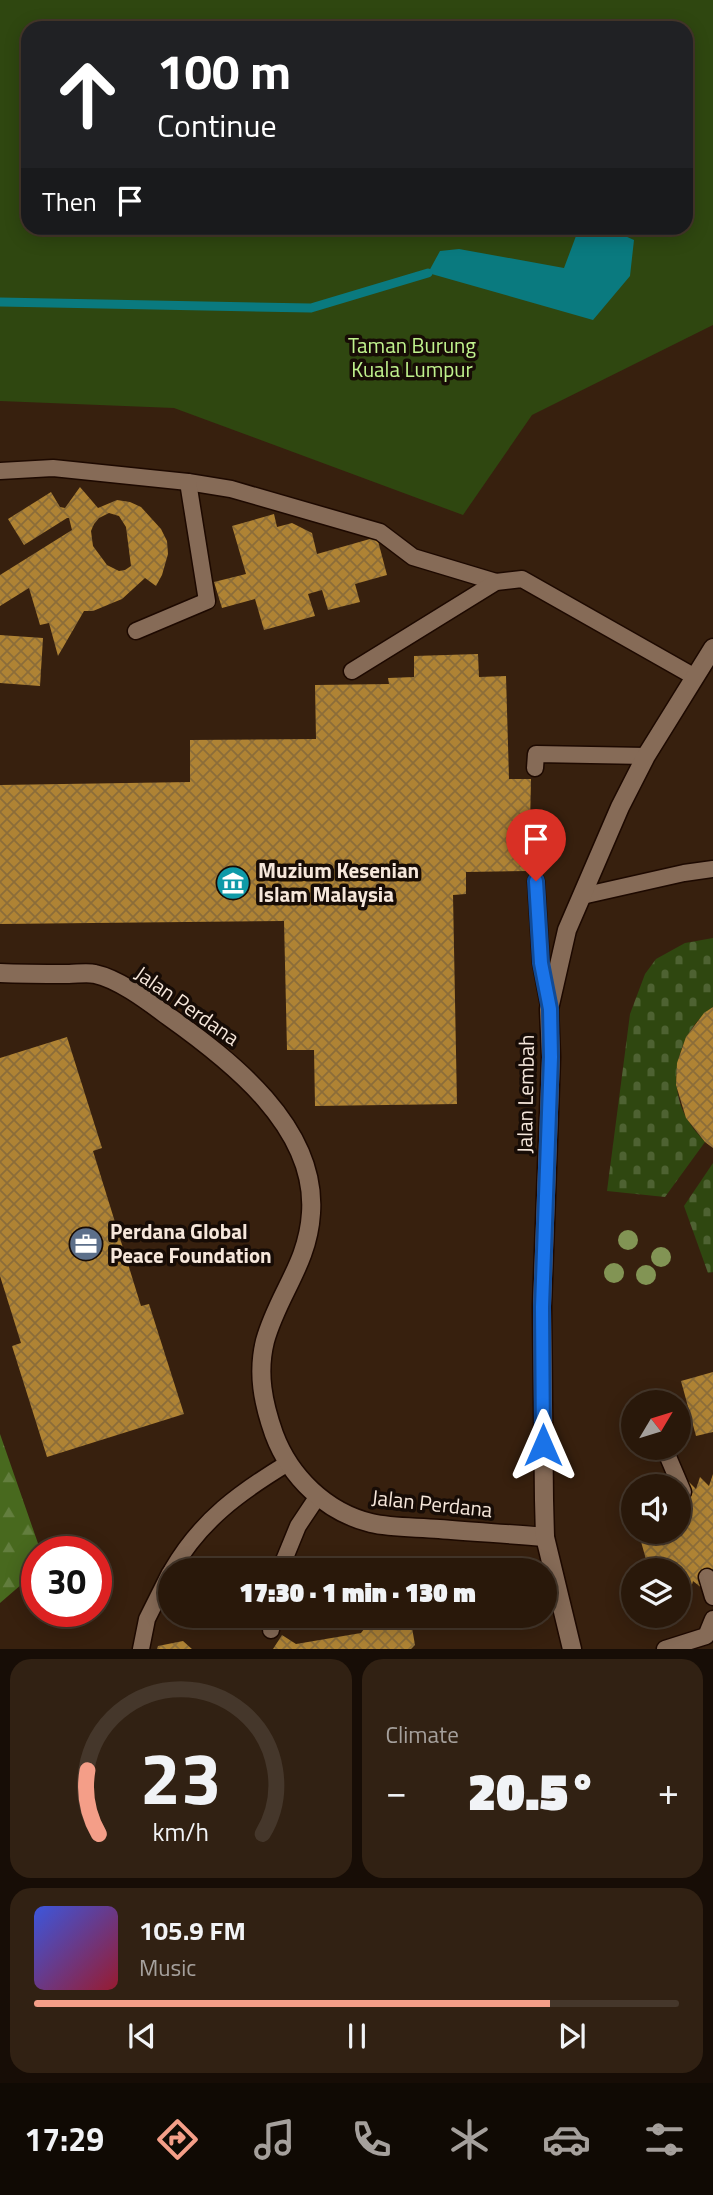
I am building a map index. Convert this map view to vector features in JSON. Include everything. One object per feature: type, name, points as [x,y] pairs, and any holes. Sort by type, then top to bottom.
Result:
[{"type":"street","name":"Jalan Lembah","points":[[545,1537],[542,1307],[551,1057],[550,1009],[567,930],[620,807],[646,756],[713,648]]},
{"type":"street","name":"Jalan Perdana","points":[[0,973],[95,974],[135,992],[206,1043],[235,1068],[269,1103],[294,1141],[307,1175],[312,1210],[308,1241],[300,1266],[273,1319],[261,1364],[261,1386],[266,1412],[288,1463],[308,1487],[335,1508],[373,1524],[545,1537]]},
{"type":"street","points":[[545,1537],[572,1649]]},
{"type":"lane","points":[[0,471],[53,468],[188,482],[231,489],[380,532],[413,557],[496,582],[522,579],[695,677]]},
{"type":"lane","points":[[136,631],[207,601],[188,482]]},
{"type":"lane","points":[[352,671],[496,582]]},
{"type":"lane","points":[[535,768],[536,754],[646,756]]},
{"type":"lane","points":[[582,896],[713,869]]},
{"type":"lane","points":[[536,881],[541,963],[550,1009]]},
{"type":"lane","points":[[180,1558],[192,1538],[209,1519],[288,1463]]},
{"type":"lane","points":[[285,1558],[298,1526],[318,1496]]},
{"type":"lane","points":[[706,1577],[713,1597]]},
{"type":"lane","points":[[141,1649],[147,1619],[158,1597]]},
{"type":"lane","points":[[665,1649],[706,1636],[713,1619]]},
{"type":"green space","name":"Taman Burung Kuala Lumpur","points":[[0,0],[713,0],[713,325],[532,415],[463,515],[174,408],[0,401]]},
{"type":"green space","points":[[713,938],[713,1007],[691,1030],[679,1059],[677,1075],[681,1106],[705,1142],[665,1197],[607,1191],[630,1014],[645,974],[656,959],[685,943]]},
{"type":"green space","points":[[713,1163],[713,1272],[708,1273],[684,1206]]},
{"type":"green space","points":[[0,1434],[35,1536],[21,1536],[21,1585],[0,1603]]},
{"type":"water","points":[[576,235],[623,235],[634,240],[630,276],[593,320],[428,273],[440,251],[459,249],[564,268]]},
{"type":"building","points":[[80,487],[98,508],[117,500],[130,502],[141,507],[161,529],[167,541],[168,554],[156,586],[145,578],[122,599],[93,611],[84,611],[58,656],[49,623],[40,625],[29,588],[0,606],[0,575],[72,530],[67,518],[24,545],[8,519],[51,492],[60,507],[65,508]],"holes":[[[109,513],[119,516],[126,527],[131,566],[119,571],[107,565],[93,546],[91,531],[99,518]]]},
{"type":"building","points":[[274,514],[277,527],[292,523],[312,533],[317,554],[377,537],[387,575],[355,584],[360,602],[328,610],[322,590],[308,594],[315,616],[264,630],[255,599],[222,608],[214,582],[246,574],[232,526]]},
{"type":"building","points":[[0,635],[43,638],[40,686],[0,683]]},
{"type":"building","name":"Muzium Kesenian Islam Malaysia","points":[[478,654],[479,677],[506,676],[509,779],[531,779],[529,871],[466,872],[466,894],[453,895],[457,1104],[315,1106],[314,1050],[287,1050],[284,921],[0,924],[0,785],[190,782],[190,740],[316,739],[315,685],[389,684],[388,678],[414,677],[414,656]]},
{"type":"building","points":[[713,1007],[713,1148],[686,1118],[676,1085],[677,1063],[686,1037],[704,1013]]},
{"type":"building","points":[[67,1037],[102,1148],[93,1151],[141,1306],[149,1304],[184,1414],[47,1457],[12,1346],[21,1343],[0,1276],[0,1058]]},
{"type":"building","points":[[713,1372],[713,1432],[696,1436],[691,1418],[691,1390],[683,1390],[681,1381]]},
{"type":"building","points":[[713,1474],[713,1583],[703,1589],[693,1581],[691,1588],[691,1558],[646,1558],[642,1544],[691,1544],[691,1484],[696,1489],[700,1477],[709,1486]]},
{"type":"building","points":[[365,1628],[412,1628],[415,1645],[411,1649],[273,1649],[282,1635],[296,1644],[361,1633]]},
{"type":"building","points":[[183,1641],[192,1649],[157,1649],[158,1646]]},
{"type":"waterway","points":[[0,302],[311,308],[428,273]]},
{"type":"place","name":"Muzium Kesenian Islam Malaysia","points":[[233,883]]},
{"type":"place","name":"Perdana Global Peace Foundation","points":[[86,1244]]},
{"type":"route","points":[[536,881],[541,963],[550,1009],[551,1057],[542,1307],[543,1445]]}]
